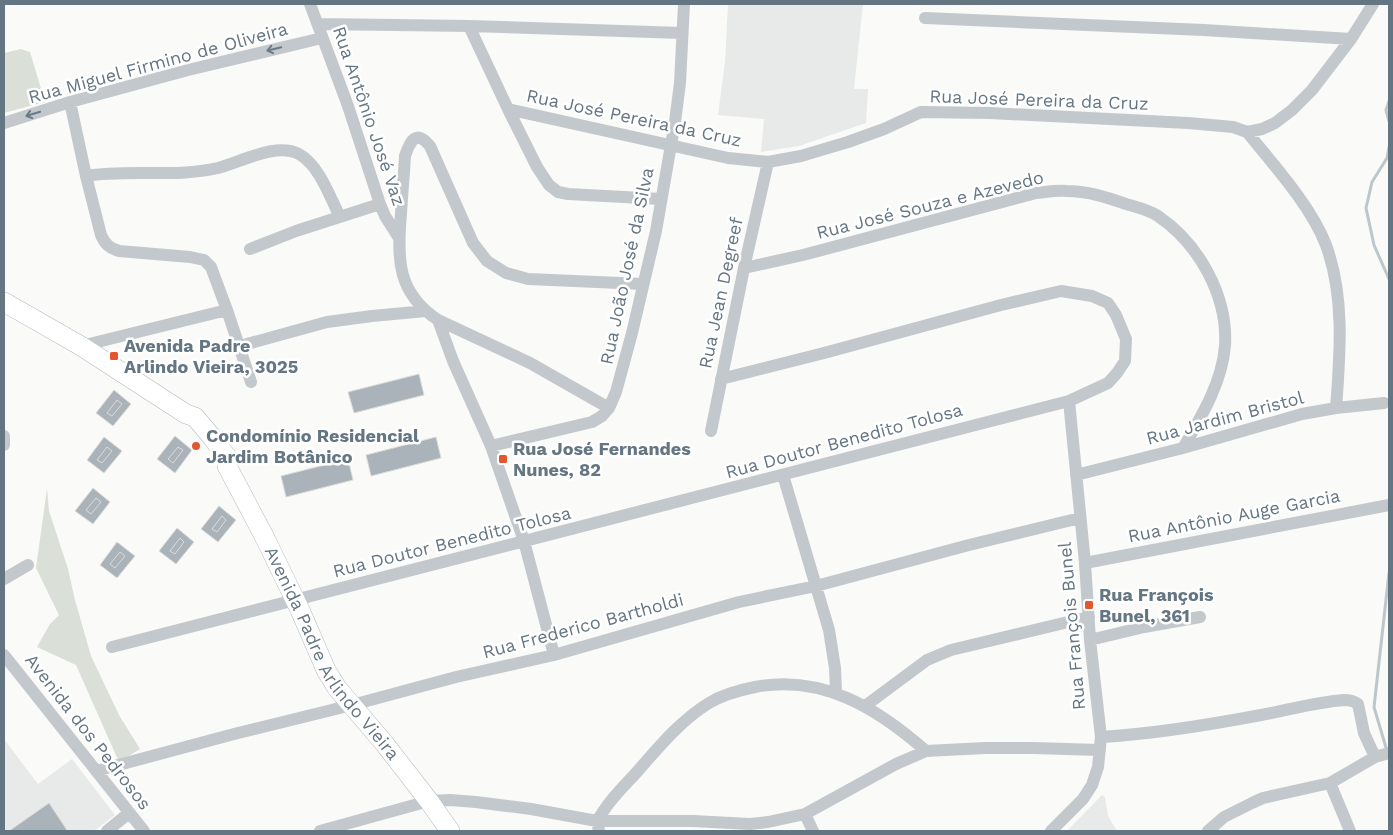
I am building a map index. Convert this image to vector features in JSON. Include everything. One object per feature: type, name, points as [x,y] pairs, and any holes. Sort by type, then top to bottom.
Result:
[{"type":"main road","name":"Avenida Padre Arlindo Vieira","points":[[4,302],[81,346],[186,414],[190,423],[220,461],[227,466],[265,538],[326,670],[337,688],[384,743],[450,831]]},
{"type":"street","name":"Rua Antônio José Vaz","points":[[310,4],[348,106],[380,204],[388,222],[399,238]]},
{"type":"street","name":"Rua João José da Silva","points":[[609,408],[616,392],[632,333],[656,231],[680,83],[684,4]]},
{"type":"street","points":[[1336,408],[1340,338],[1338,304],[1334,271],[1325,243],[1310,215],[1290,185],[1247,132],[1262,129],[1275,123],[1292,110],[1312,90],[1352,39],[1373,4]]},
{"type":"street","points":[[925,18],[1204,30],[1352,39]]},
{"type":"street","points":[[318,24],[682,32]]},
{"type":"street","points":[[469,26],[508,109],[548,185],[558,192],[568,194],[661,199]]},
{"type":"street","name":"Rua Miguel Firmino de Oliveira","points":[[4,123],[70,102],[188,70],[322,38]]},
{"type":"street","points":[[70,102],[86,176],[105,244],[119,251],[190,257],[204,260],[211,267],[215,276],[251,382]]},
{"type":"street","name":"Rua José Pereira da Cruz","points":[[508,109],[728,158],[768,162],[801,156],[848,142],[884,129],[921,112],[990,113],[1188,123],[1233,127],[1247,132]]},
{"type":"street","points":[[491,446],[592,422],[602,416],[609,408],[530,363],[438,320],[426,311],[413,297],[406,285],[401,270],[399,238],[406,156],[408,146],[412,140],[416,138],[424,139],[430,146],[473,243],[487,261],[506,272],[528,279],[643,284]]},
{"type":"street","points":[[86,176],[114,172],[207,170],[254,156],[278,151],[292,152],[299,154],[308,161],[318,173],[340,217]]},
{"type":"street","name":"Rua Jean Degreef","points":[[711,431],[744,268],[768,162]]},
{"type":"street","name":"Rua José Souza e Azevedo","points":[[744,268],[803,255],[1036,193],[1066,190],[1095,194],[1157,215],[1183,238],[1205,265],[1217,294],[1224,325],[1225,346],[1222,366],[1201,416],[1183,448]]},
{"type":"street","points":[[250,249],[296,231],[380,204]]},
{"type":"street","name":"Rua Doutor Benedito Tolosa","points":[[112,647],[1069,401],[1108,383],[1118,373],[1125,360],[1126,339],[1116,316],[1108,304],[1092,296],[1061,290],[721,379]]},
{"type":"street","points":[[81,346],[227,310]]},
{"type":"street","points":[[240,346],[328,322],[426,311]]},
{"type":"street","points":[[438,320],[453,361],[491,446],[524,541],[554,655]]},
{"type":"street","name":"Rua François Bunel","points":[[1050,831],[1088,792],[1098,768],[1101,744],[1069,401]]},
{"type":"street","name":"Rua Jardim Bristol","points":[[1076,475],[1183,448],[1302,414],[1384,403]]},
{"type":"street","points":[[4,436],[4,445]]},
{"type":"street","points":[[784,474],[829,630],[835,668],[836,692]]},
{"type":"street","name":"Rua Antônio Auge Garcia","points":[[1085,563],[1389,505]]},
{"type":"street","name":"Rua Frederico Bartholdi","points":[[96,771],[456,677],[554,655],[739,602],[816,586],[1080,518]]},
{"type":"street","points":[[4,579],[28,564]]},
{"type":"street","points":[[1090,640],[1144,626],[1200,616]]},
{"type":"street","points":[[865,706],[927,660],[951,650],[1089,617]]},
{"type":"street","name":"Avenida dos Pedrosos","points":[[4,655],[144,831]]},
{"type":"street","points":[[598,826],[609,803],[659,746],[685,720],[710,702],[741,690],[772,684],[800,685],[836,692],[865,706],[902,730],[926,751]]},
{"type":"street","points":[[320,831],[429,801],[450,800],[531,809],[598,826],[693,821],[750,824],[781,820],[805,814],[896,764],[926,751],[1101,744],[1125,736],[1206,725],[1318,703],[1346,700],[1358,704],[1364,733],[1374,757]]},
{"type":"street","points":[[1208,831],[1224,817],[1263,798],[1330,782],[1374,757],[1389,753]]},
{"type":"street","points":[[1330,782],[1350,831]]},
{"type":"street","points":[[107,831],[129,813]]},
{"type":"street","points":[[805,814],[813,831]]},
{"type":"shaded area","points":[[728,4],[863,4],[854,89],[868,89],[866,123],[799,146],[761,152],[764,119],[718,115],[725,62]]},
{"type":"shaded area","points":[[21,49],[30,52],[45,102],[4,113],[4,53]]},
{"type":"shaded area","points":[[47,489],[49,511],[68,569],[91,656],[119,715],[140,749],[119,762],[76,665],[37,647],[50,624],[59,615],[36,568]]},
{"type":"shaded area","points":[[4,739],[38,784],[72,759],[115,815],[94,831],[4,831]]},
{"type":"shaded area","points":[[1102,795],[1105,797],[1108,816],[1117,831],[1067,831]]},
{"type":"building","points":[[419,374],[424,395],[354,413],[348,392]]},
{"type":"building","points":[[114,390],[131,404],[113,426],[96,413]]},
{"type":"building","points":[[117,400],[122,404],[112,416],[107,413]]},
{"type":"building","points":[[175,436],[192,450],[175,473],[157,459]]},
{"type":"building","points":[[104,437],[122,451],[104,473],[87,460]]},
{"type":"building","points":[[436,437],[441,458],[371,476],[366,455]]},
{"type":"building","points":[[107,447],[112,451],[102,463],[97,460]]},
{"type":"building","points":[[178,447],[183,450],[173,463],[168,459]]},
{"type":"building","points":[[348,459],[353,480],[286,497],[281,476]]},
{"type":"building","points":[[93,488],[110,502],[93,524],[75,511]]},
{"type":"building","points":[[96,498],[101,502],[91,514],[86,510]]},
{"type":"building","points":[[219,506],[236,520],[218,542],[201,529]]},
{"type":"building","points":[[222,516],[226,520],[217,532],[212,529]]},
{"type":"building","points":[[177,528],[194,542],[176,564],[159,551]]},
{"type":"building","points":[[180,538],[184,542],[175,554],[170,551]]},
{"type":"building","points":[[117,542],[135,556],[117,578],[100,565]]},
{"type":"building","points":[[120,552],[125,556],[115,568],[110,564]]},
{"type":"building","points":[[49,803],[66,831],[9,831]]},
{"type":"waterway","points":[[1389,101],[1386,110],[1389,121]]},
{"type":"waterway","points":[[1389,147],[1387,158],[1372,182],[1366,208],[1374,245],[1389,279]]},
{"type":"waterway","points":[[1387,751],[1374,707],[1389,573]]},
{"type":"place","name":"Avenida Padre Arlindo Vieira, 3025","points":[[114,356]]},
{"type":"place","name":"Condomínio Residencial Jardim Botânico","points":[[196,446]]},
{"type":"place","name":"Rua José Fernandes Nunes, 82","points":[[503,459]]},
{"type":"place","name":"Rua François Bunel, 361","points":[[1089,605]]}]
